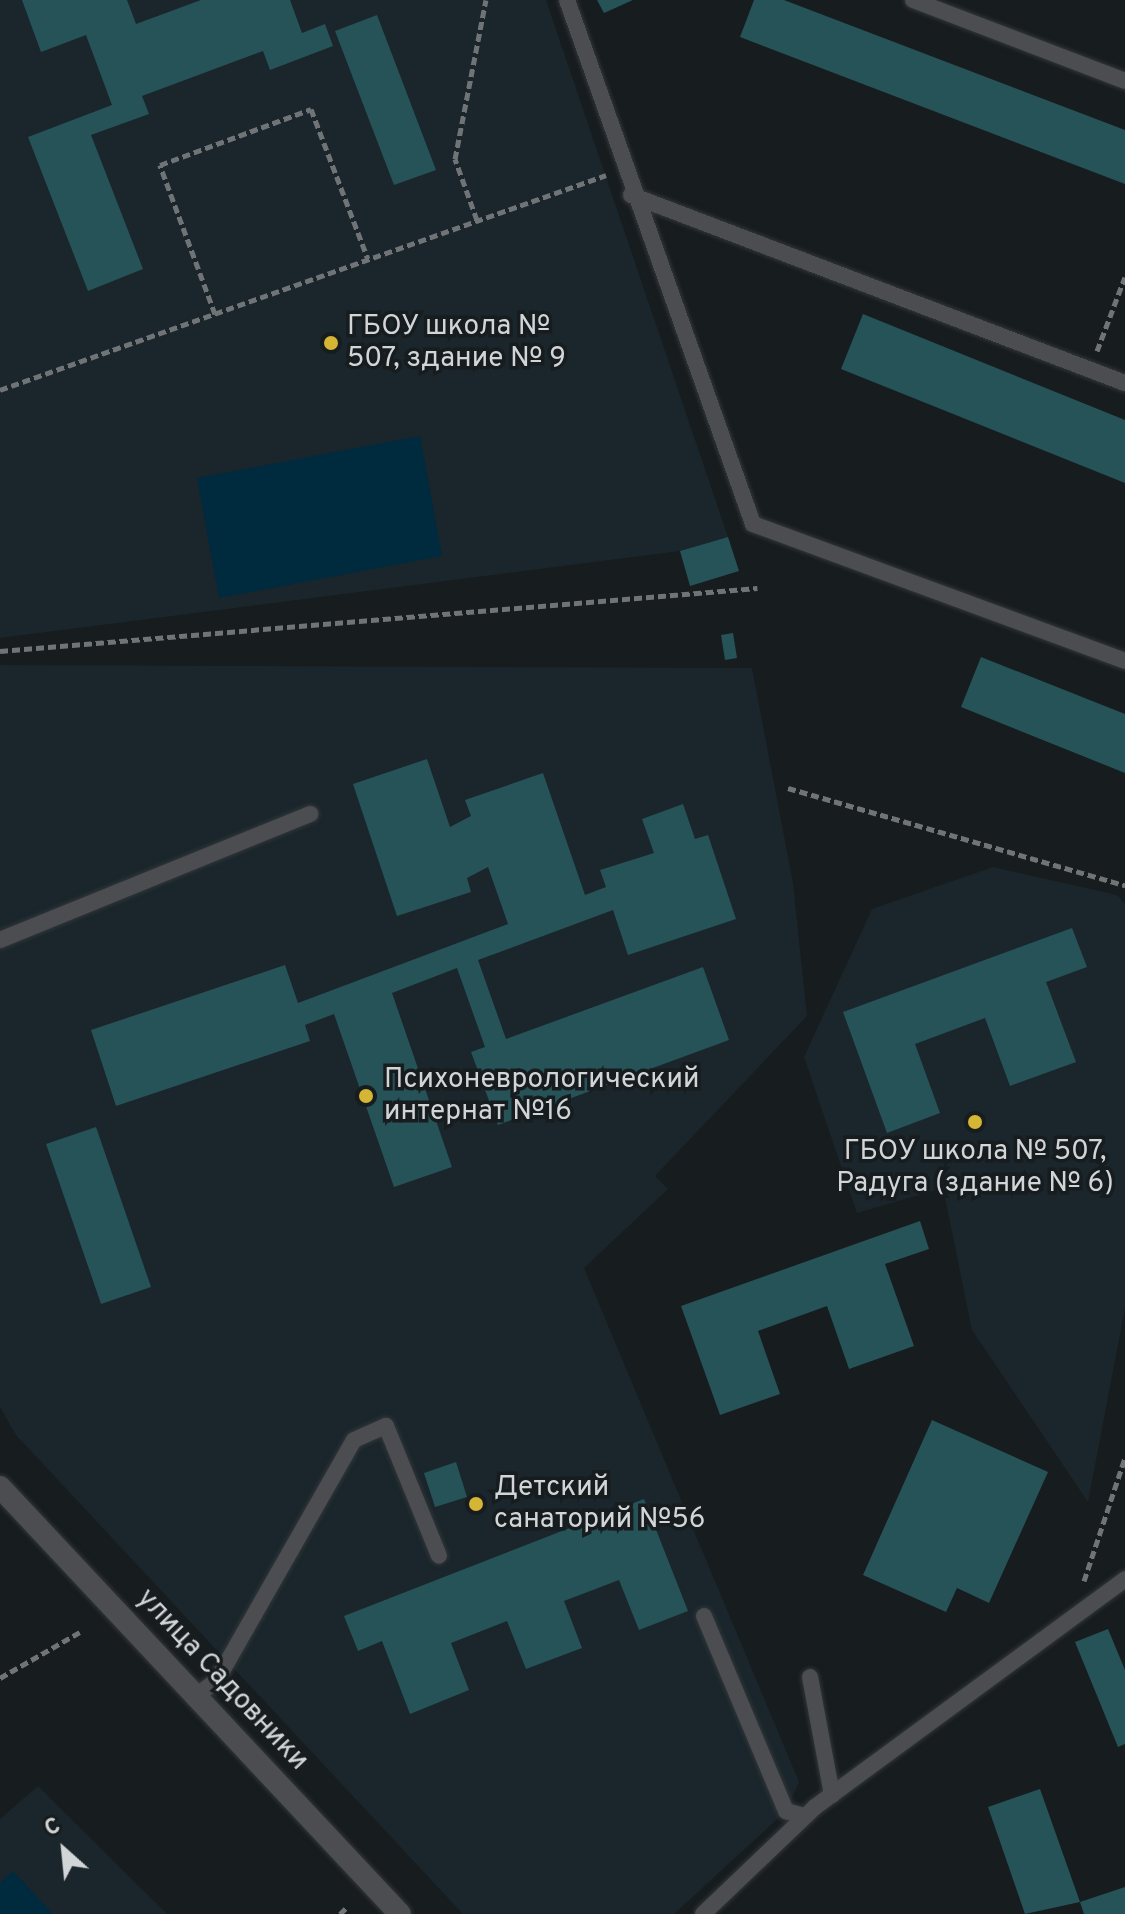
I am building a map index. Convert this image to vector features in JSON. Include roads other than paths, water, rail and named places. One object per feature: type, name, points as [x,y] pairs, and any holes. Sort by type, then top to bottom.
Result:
[{"type":"street","name":"улица Садовники","points":[[0,1487],[400,1914]]},
{"type":"lane","points":[[567,0],[631,195],[753,524],[1125,661]]},
{"type":"lane","points":[[913,0],[1125,81]]},
{"type":"lane","points":[[631,195],[1125,383]]},
{"type":"lane","points":[[0,940],[310,814]]},
{"type":"lane","points":[[196,1696],[217,1680],[354,1440],[386,1426],[439,1556]]},
{"type":"lane","points":[[703,1914],[805,1816],[1067,1627],[1125,1579]]},
{"type":"lane","points":[[704,1616],[786,1811],[805,1816]]},
{"type":"lane","points":[[810,1677],[832,1795]]},
{"type":"place","name":"ГБОУ школа № 507, здание № 9","points":[[331,343]]},
{"type":"place","name":"Психоневрологический интернат №16","points":[[366,1096]]},
{"type":"place","name":"ГБОУ школа № 507, Радуга (здание № 6)","points":[[975,1122]]},
{"type":"place","name":"Детский санаторий №56","points":[[476,1504]]}]
